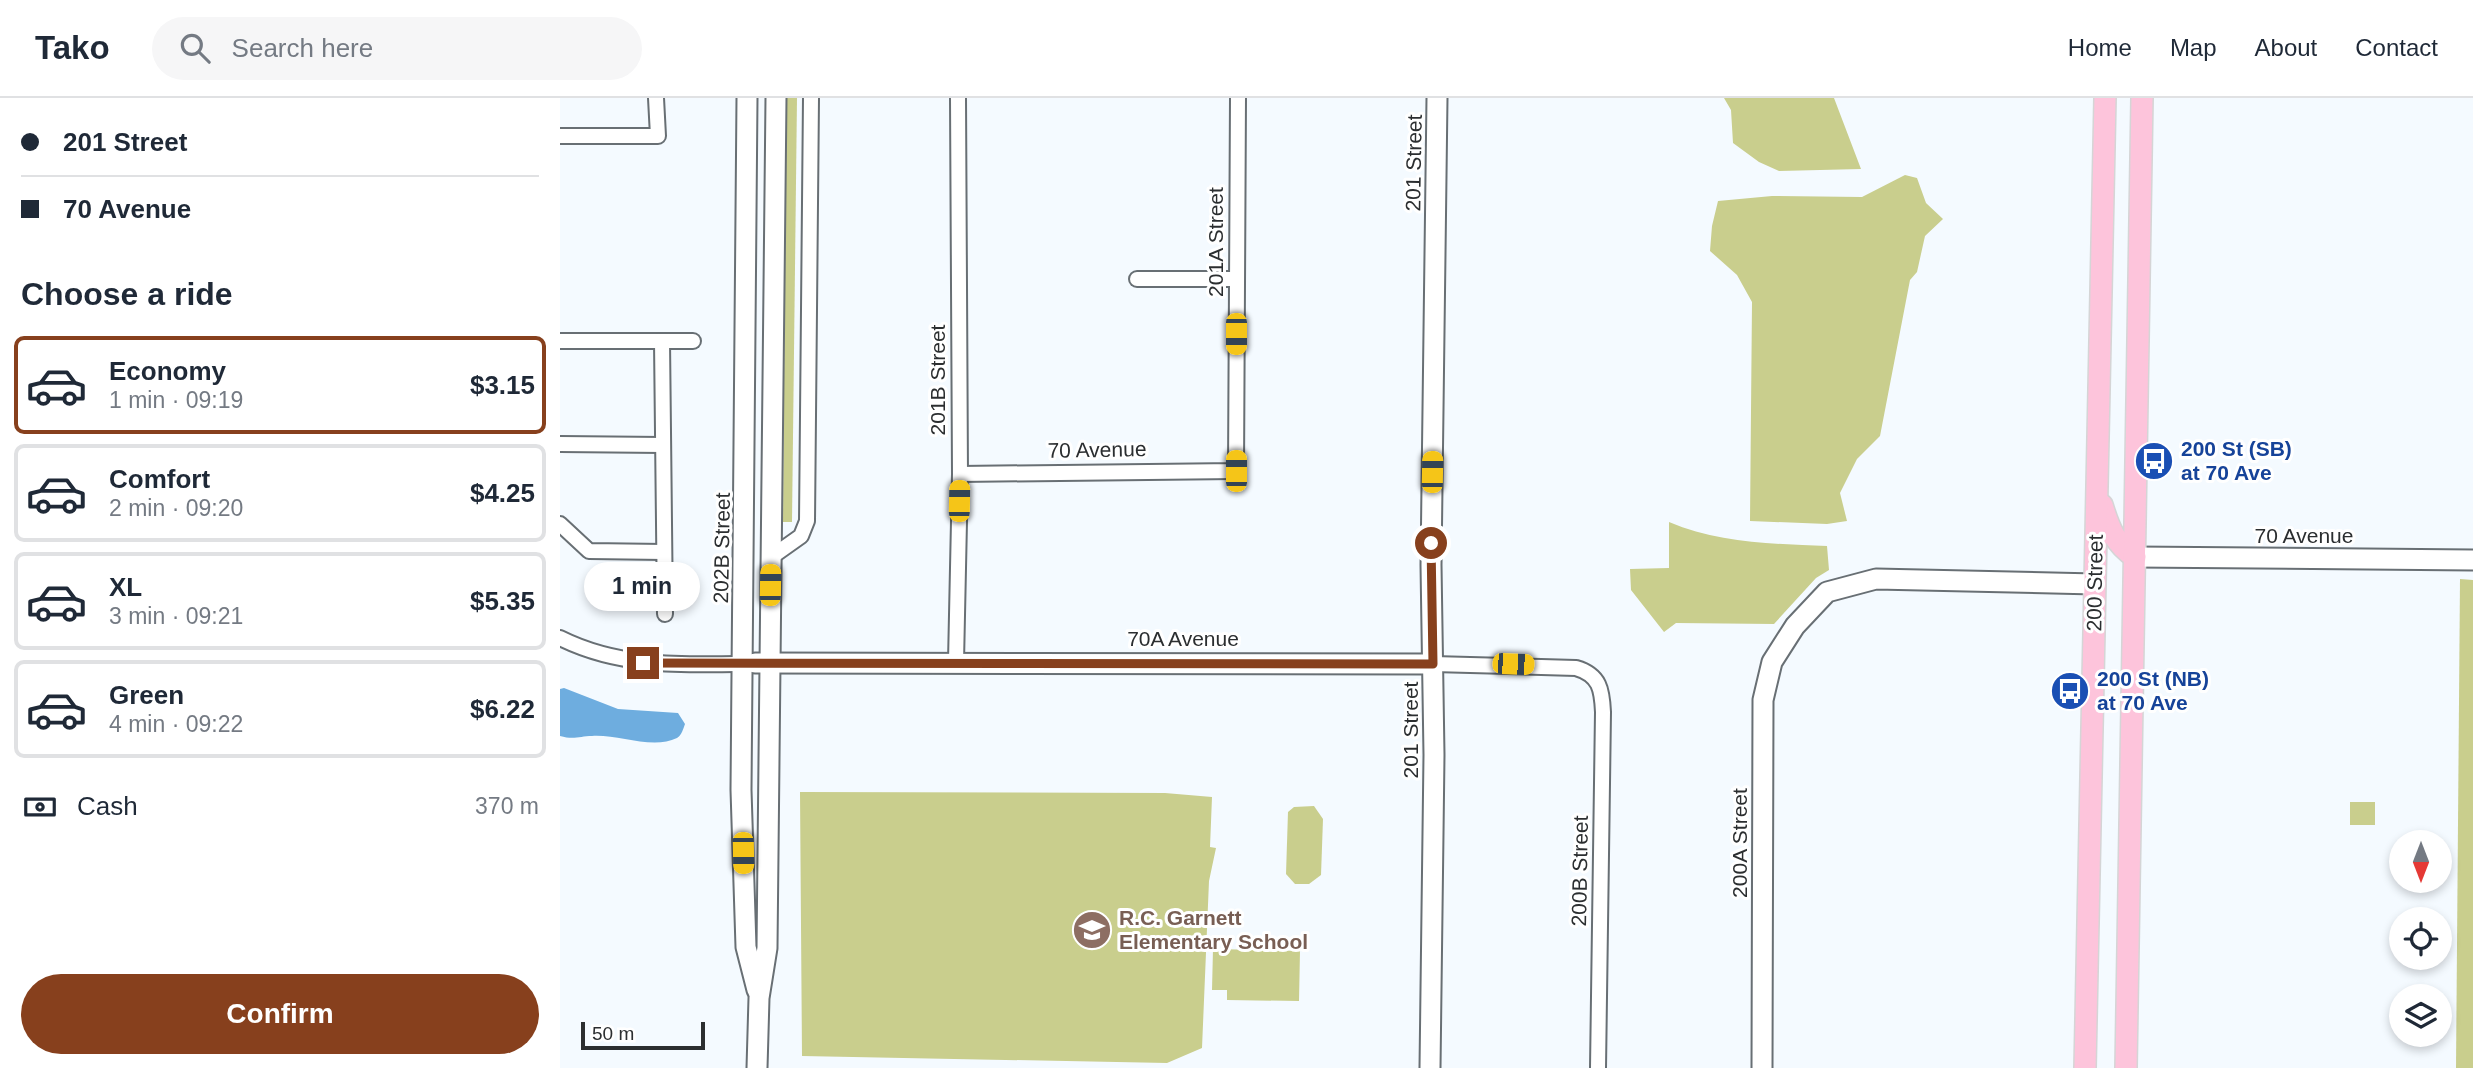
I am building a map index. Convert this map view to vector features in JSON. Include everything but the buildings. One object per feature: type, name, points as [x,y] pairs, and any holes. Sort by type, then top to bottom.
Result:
[{"type":"main road","name":"200 Street","points":[[2085,1068],[2105,98]]},
{"type":"main road","name":"200 Street","points":[[2126,1068],[2142,98]]},
{"type":"main road","points":[[2097,490],[2109,529],[2121,548],[2135,557]]},
{"type":"street","points":[[560,136],[658,136],[656,98]]},
{"type":"street","name":"202B Street","points":[[747,98],[742,664],[746,947],[759,998]]},
{"type":"street","name":"202B Street","points":[[757,1068],[759,998],[767,947],[776,98]]},
{"type":"street","points":[[771,558],[801,536],[807,521],[811,98]]},
{"type":"street","name":"201B Street","points":[[956,662],[960,474],[958,98]]},
{"type":"street","name":"201A Street","points":[[1236,471],[1238,98]]},
{"type":"street","name":"201 Street","points":[[1430,1068],[1433,664],[1431,552],[1437,98]]},
{"type":"street","points":[[1137,279],[1237,279]]},
{"type":"street","points":[[560,341],[694,341]]},
{"type":"street","points":[[662,341],[665,614]]},
{"type":"street","points":[[560,444],[663,445]]},
{"type":"street","name":"70 Avenue","points":[[960,474],[1236,471]]},
{"type":"street","points":[[560,524],[589,551],[664,552]]},
{"type":"street","name":"70 Avenue","points":[[2135,557],[2473,560]]},
{"type":"street","name":"200A Street","points":[[1762,1068],[1763,700],[1772,662],[1795,626],[1827,592],[1876,579],[2095,584]]},
{"type":"street","points":[[560,638],[600,655],[631,661],[769,663]]},
{"type":"street","name":"70A Avenue","points":[[769,663],[1433,664],[1563,667],[1587,671],[1594,677]]},
{"type":"street","name":"200B Street","points":[[1594,677],[1600,684],[1603,712],[1598,1068]]},
{"type":"green space","points":[[786,98],[797,98],[792,522],[783,522]]},
{"type":"green space","points":[[1724,98],[1834,98],[1861,169],[1779,171],[1759,162],[1733,143],[1731,110]]},
{"type":"green space","points":[[1905,175],[1917,178],[1926,203],[1943,219],[1925,236],[1917,272],[1910,280],[1880,436],[1857,459],[1840,493],[1847,521],[1827,524],[1750,521],[1752,302],[1737,275],[1710,251],[1718,201],[1772,196],[1862,197]]},
{"type":"green space","points":[[1669,522],[1727,538],[1827,546],[1829,570],[1816,578],[1774,624],[1676,623],[1664,632],[1631,590],[1630,569],[1669,568]]},
{"type":"green space","points":[[2460,579],[2473,580],[2473,1068],[2456,1068]]},
{"type":"green space","points":[[800,792],[1165,793],[1212,797],[1210,847],[1216,848],[1209,881],[1202,1048],[1167,1063],[802,1056]]},
{"type":"green space","points":[[2350,802],[2375,802],[2375,825],[2350,825]]},
{"type":"green space","points":[[1314,806],[1323,819],[1321,875],[1309,884],[1295,884],[1286,874],[1288,812],[1294,807]]},
{"type":"green space","points":[[1213,949],[1300,951],[1299,1001],[1227,1000],[1227,990],[1212,990]]},
{"type":"water","points":[[564,688],[618,709],[678,713],[685,724],[677,738],[657,742],[602,736],[560,736],[560,689]]},
{"type":"place","name":"200 St (SB) at 70 Ave","points":[[2154,461]]},
{"type":"place","name":"200 St (NB) at 70 Ave","points":[[2070,691]]},
{"type":"place","name":"R.C. Garnett Elementary School","points":[[1092,930]]},
{"type":"route","points":[[643,663],[1046,661],[1433,664],[1431,543]]}]
